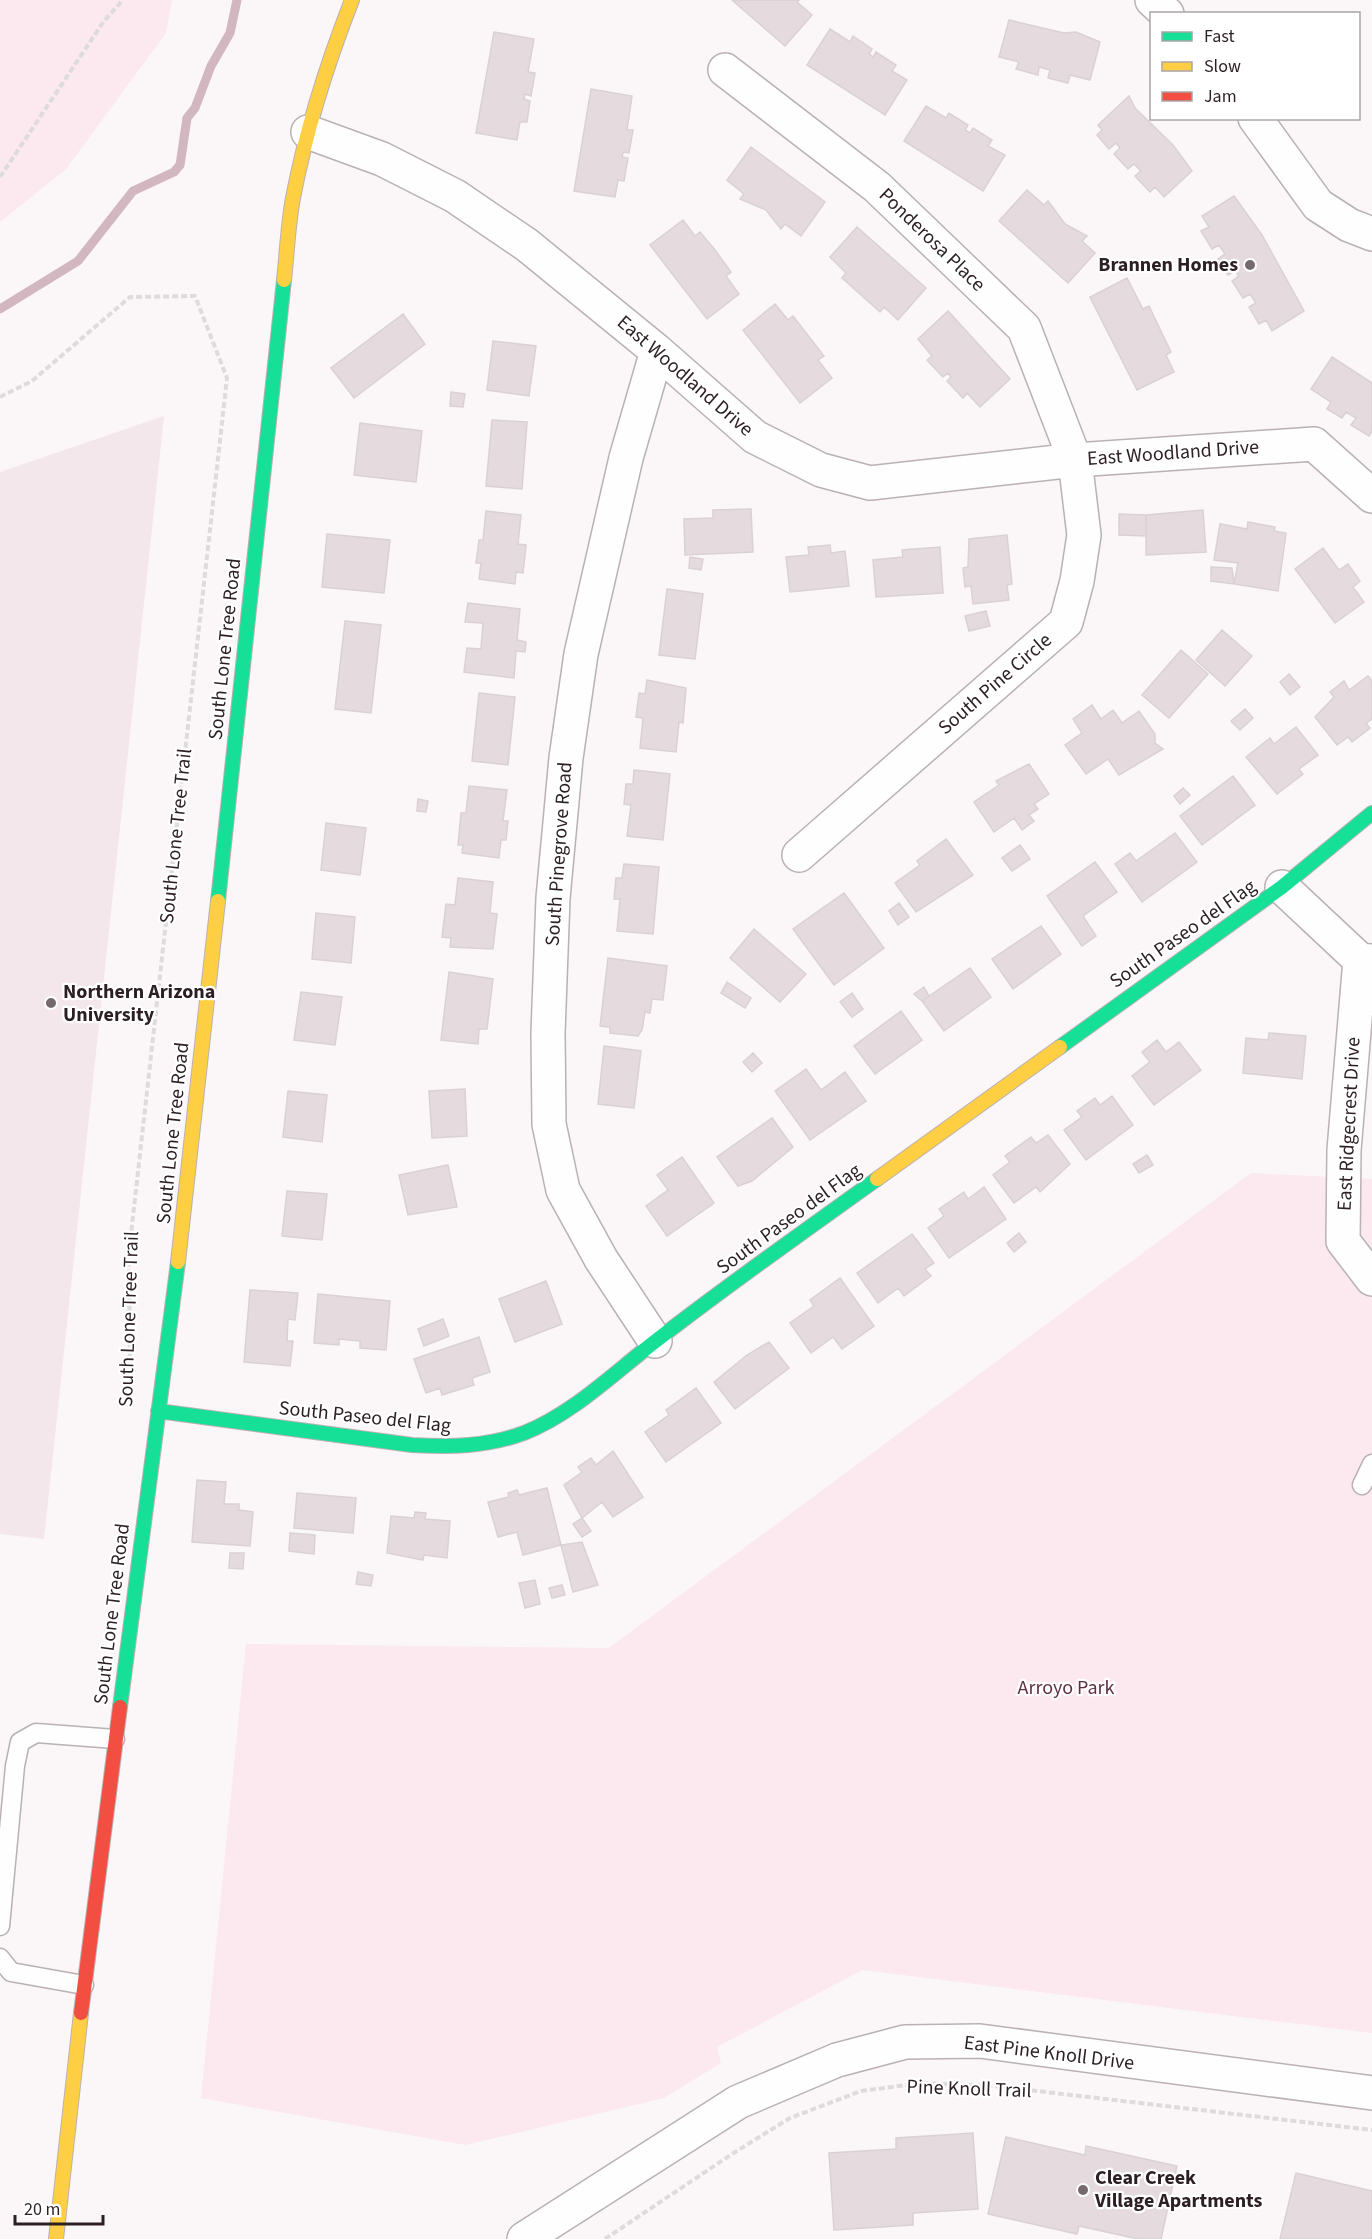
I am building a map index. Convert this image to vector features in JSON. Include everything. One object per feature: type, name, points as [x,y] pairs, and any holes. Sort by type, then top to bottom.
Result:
[{"type":"main road","name":"South Lone Tree Road","points":[[56,2239],[84,1985],[183,1226],[292,200],[308,132],[335,40],[352,0]]},
{"type":"main road","name":"South Paseo del Flag","points":[[158,1411],[412,1445],[454,1447],[492,1443],[526,1432],[566,1410],[624,1369],[654,1341],[1282,887],[1372,813]]},
{"type":"street","points":[[1152,0],[1165,12]]},
{"type":"street","name":"Ponderosa Place","points":[[725,70],[877,187],[1024,328],[1075,460]]},
{"type":"street","points":[[1256,120],[1318,205],[1349,225],[1372,234]]},
{"type":"street","name":"East Woodland Drive","points":[[308,132],[382,159],[455,196],[526,245],[657,351],[754,437],[821,470],[870,483],[1075,460],[1314,444],[1372,496]]},
{"type":"street","name":"South Pinegrove Road","points":[[654,1341],[601,1259],[563,1190],[549,1124],[548,1033],[554,886],[566,758],[581,654],[626,458],[657,351]]},
{"type":"street","name":"South Pine Circle","points":[[799,855],[1066,622],[1077,581],[1084,535],[1075,460]]},
{"type":"street","name":"East Ridgecrest Drive","points":[[1282,887],[1366,961],[1344,1150],[1343,1241],[1372,1279]]},
{"type":"street","name":"East Pine Knoll Drive","points":[[524,2239],[738,2102],[837,2060],[905,2042],[980,2041],[1372,2093]]},
{"type":"lane","points":[[1362,1485],[1372,1464]]},
{"type":"lane","points":[[0,1926],[15,1766],[20,1742],[36,1733],[115,1739]]},
{"type":"lane","points":[[0,1958],[11,1972],[84,1985]]},
{"type":"path","points":[[0,177],[104,21],[123,0]]},
{"type":"path","name":"South Lone Tree Trail","points":[[0,397],[32,381],[130,297],[195,296],[227,378],[129,1252],[130,1381]]},
{"type":"path","name":"Pine Knoll Trail","points":[[606,2239],[790,2118],[861,2091],[922,2083],[994,2086],[1372,2130]]},
{"type":"shaded area","name":"Northern Arizona University","points":[[164,416],[44,1539],[0,1534],[0,472]]},
{"type":"green space","points":[[0,0],[172,0],[166,33],[66,169],[0,222]]},
{"type":"green space","name":"Arroyo Park","points":[[1251,1173],[1372,1179],[1372,2033],[862,1970],[717,2047],[721,2063],[664,2098],[466,2145],[201,2098],[246,1644],[609,1648]]},
{"type":"building","points":[[732,0],[799,0],[797,2],[812,15],[785,46]]},
{"type":"building","points":[[1009,20],[1064,33],[1076,32],[1100,42],[1090,80],[1070,75],[1068,83],[1048,78],[1050,70],[1039,67],[1038,75],[1016,69],[1019,62],[999,57]]},
{"type":"building","points":[[830,29],[850,42],[853,36],[872,49],[869,54],[873,57],[876,52],[896,65],[892,71],[907,80],[885,115],[807,65]]},
{"type":"building","points":[[494,32],[534,39],[528,72],[535,73],[531,96],[525,94],[524,99],[530,101],[527,122],[520,122],[517,140],[476,133]]},
{"type":"building","points":[[591,89],[632,96],[627,130],[633,130],[629,153],[623,152],[622,157],[628,158],[624,181],[618,180],[615,197],[574,191]]},
{"type":"building","name":"Brannen Homes","points":[[1129,96],[1135,108],[1173,145],[1192,171],[1164,197],[1155,187],[1150,192],[1135,176],[1141,171],[1134,164],[1128,169],[1114,154],[1120,148],[1116,143],[1109,149],[1097,135],[1102,130],[1098,125]]},
{"type":"building","points":[[926,106],[946,118],[949,113],[968,125],[965,130],[970,133],[973,128],[992,140],[988,146],[1005,155],[983,191],[904,141]]},
{"type":"building","points":[[751,147],[825,202],[801,236],[785,224],[781,229],[766,210],[740,199],[744,194],[727,180]]},
{"type":"building","name":"Brannen Homes","points":[[1027,190],[1044,205],[1048,201],[1065,224],[1087,236],[1082,241],[1095,253],[1068,283],[999,221]]},
{"type":"building","name":"Brannen Homes","points":[[1234,196],[1262,235],[1304,311],[1272,331],[1266,320],[1259,324],[1249,307],[1256,303],[1250,294],[1243,298],[1232,281],[1239,276],[1235,271],[1228,275],[1218,259],[1225,254],[1219,245],[1212,249],[1201,231],[1209,227],[1202,216]]},
{"type":"building","points":[[683,220],[695,236],[700,232],[715,250],[731,272],[726,276],[739,294],[707,319],[650,245]]},
{"type":"building","points":[[857,227],[926,288],[898,320],[884,307],[880,312],[842,278],[846,273],[830,257]]},
{"type":"building","name":"Brannen Homes","points":[[1127,278],[1143,309],[1149,306],[1171,352],[1166,355],[1174,372],[1137,390],[1090,297]]},
{"type":"building","points":[[775,304],[788,320],[793,316],[824,356],[818,360],[832,378],[800,403],[743,330]]},
{"type":"building","points":[[948,311],[1010,379],[980,407],[967,393],[963,398],[947,381],[951,377],[948,373],[943,377],[927,360],[932,356],[918,339]]},
{"type":"building","points":[[403,314],[425,344],[354,398],[331,368]]},
{"type":"building","points":[[493,341],[536,346],[529,396],[487,390]]},
{"type":"building","points":[[1332,357],[1372,383],[1372,431],[1369,436],[1351,425],[1356,418],[1346,412],[1342,418],[1327,409],[1331,402],[1311,389]]},
{"type":"building","points":[[451,392],[465,394],[463,407],[450,406]]},
{"type":"building","points":[[492,420],[527,422],[522,489],[486,486]]},
{"type":"building","points":[[360,423],[422,431],[416,482],[354,475]]},
{"type":"building","points":[[751,509],[753,552],[685,555],[684,519],[713,518],[713,510]]},
{"type":"building","points":[[1203,510],[1206,552],[1146,555],[1146,515]]},
{"type":"building","points":[[486,511],[521,515],[518,544],[526,545],[523,573],[516,572],[515,584],[479,579],[481,563],[476,563],[479,540],[483,540]]},
{"type":"building","points":[[1119,514],[1146,515],[1146,536],[1119,535]]},
{"type":"building","points":[[1248,522],[1275,527],[1274,531],[1286,533],[1278,591],[1234,584],[1238,563],[1214,560],[1220,524],[1247,529]]},
{"type":"building","points":[[327,534],[390,540],[384,593],[322,587]]},
{"type":"building","points":[[1007,535],[1012,584],[1007,585],[1009,600],[973,604],[971,586],[965,587],[963,568],[968,567],[969,539]]},
{"type":"building","points":[[830,545],[831,553],[845,551],[849,586],[790,592],[786,557],[809,555],[808,547]]},
{"type":"building","points":[[940,547],[943,593],[876,597],[873,560],[903,557],[902,550]]},
{"type":"building","points":[[1323,548],[1339,570],[1348,564],[1360,581],[1353,587],[1364,602],[1335,623],[1295,569]]},
{"type":"building","points":[[690,557],[703,559],[701,570],[689,568]]},
{"type":"building","points":[[1211,567],[1232,568],[1234,584],[1211,581]]},
{"type":"building","points":[[667,589],[703,594],[695,659],[659,655]]},
{"type":"building","points":[[468,603],[520,609],[517,640],[526,642],[525,652],[516,651],[514,678],[464,672],[467,648],[481,649],[483,623],[465,622]]},
{"type":"building","points":[[986,611],[990,626],[969,631],[965,616]]},
{"type":"building","points":[[345,621],[381,625],[371,713],[335,709]]},
{"type":"building","points":[[1222,630],[1252,656],[1225,686],[1196,660]]},
{"type":"building","points":[[1181,650],[1208,674],[1169,718],[1142,695]]},
{"type":"building","points":[[1289,674],[1300,687],[1290,695],[1280,682]]},
{"type":"building","points":[[1368,676],[1372,681],[1372,719],[1366,723],[1370,728],[1352,742],[1348,737],[1337,745],[1315,717],[1334,697],[1330,692],[1344,681],[1349,690]]},
{"type":"building","points":[[647,680],[686,688],[683,723],[679,722],[676,752],[640,748],[643,718],[636,717],[639,693],[645,694]]},
{"type":"building","points":[[479,693],[515,697],[508,765],[472,761]]},
{"type":"building","points":[[1092,705],[1101,719],[1113,710],[1122,723],[1139,711],[1155,734],[1155,743],[1163,749],[1119,775],[1108,759],[1086,774],[1065,745],[1082,733],[1073,719]]},
{"type":"building","points":[[1245,709],[1253,718],[1240,730],[1231,721]]},
{"type":"building","points":[[1296,727],[1318,755],[1299,769],[1303,774],[1277,794],[1246,757],[1270,738],[1274,744]]},
{"type":"building","points":[[1029,764],[1049,794],[1034,804],[1038,809],[1029,815],[1034,821],[1022,830],[1014,818],[994,832],[974,802],[999,785],[996,781]]},
{"type":"building","points":[[634,770],[670,774],[663,840],[627,836],[631,805],[624,804],[626,784],[633,784]]},
{"type":"building","points":[[1233,776],[1255,805],[1202,845],[1180,816]]},
{"type":"building","points":[[469,786],[507,790],[503,821],[508,821],[506,840],[501,840],[499,858],[462,853],[463,845],[458,845],[461,813],[466,813]]},
{"type":"building","points":[[1183,788],[1190,795],[1180,804],[1174,796]]},
{"type":"building","points":[[418,799],[428,801],[426,812],[417,811]]},
{"type":"building","points":[[326,823],[366,828],[360,875],[321,870]]},
{"type":"building","points":[[1175,833],[1197,862],[1142,902],[1115,864],[1130,853],[1136,861]]},
{"type":"building","points":[[946,839],[973,875],[916,912],[895,883],[920,865],[917,861]]},
{"type":"building","points":[[1020,845],[1030,859],[1012,871],[1002,858]]},
{"type":"building","points":[[1095,862],[1117,892],[1083,916],[1096,936],[1082,946],[1047,896]]},
{"type":"building","points":[[624,864],[659,867],[653,934],[617,931],[620,899],[614,899],[616,878],[622,878]]},
{"type":"building","points":[[458,878],[493,882],[490,913],[497,914],[493,949],[450,947],[451,938],[442,937],[446,904],[455,905]]},
{"type":"building","points":[[844,893],[884,948],[834,985],[793,929]]},
{"type":"building","points":[[899,903],[909,917],[898,925],[889,911]]},
{"type":"building","points":[[316,913],[355,917],[351,963],[312,959]]},
{"type":"building","points":[[1041,926],[1061,954],[1013,989],[992,959]]},
{"type":"building","points":[[754,929],[806,974],[780,1002],[730,958]]},
{"type":"building","points":[[608,958],[667,966],[663,1000],[652,999],[650,1013],[645,1012],[642,1030],[638,1036],[610,1033],[610,1027],[600,1026]]},
{"type":"building","points":[[970,968],[991,997],[944,1031],[922,1001]]},
{"type":"building","points":[[449,972],[493,979],[487,1029],[479,1029],[478,1044],[441,1040]]},
{"type":"building","points":[[727,982],[751,998],[745,1008],[721,993]]},
{"type":"building","points":[[924,987],[929,996],[922,1001],[914,994]]},
{"type":"building","points":[[301,992],[342,997],[335,1045],[294,1040]]},
{"type":"building","points":[[852,993],[863,1009],[852,1017],[840,1002]]},
{"type":"building","points":[[901,1011],[922,1040],[875,1074],[854,1046]]},
{"type":"building","points":[[1269,1033],[1306,1036],[1302,1079],[1243,1073],[1246,1038],[1268,1040]]},
{"type":"building","points":[[1157,1040],[1166,1052],[1179,1042],[1201,1070],[1154,1105],[1132,1076],[1150,1062],[1142,1052]]},
{"type":"building","points":[[604,1046],[641,1051],[634,1108],[598,1104]]},
{"type":"building","points":[[753,1053],[762,1063],[752,1072],[743,1062]]},
{"type":"building","points":[[806,1069],[821,1090],[845,1072],[866,1101],[810,1140],[775,1091]]},
{"type":"building","points":[[465,1089],[467,1136],[432,1138],[429,1091]]},
{"type":"building","points":[[288,1091],[327,1095],[322,1142],[283,1137]]},
{"type":"building","points":[[1112,1096],[1133,1125],[1086,1160],[1064,1130],[1082,1117],[1077,1111],[1095,1098],[1100,1105]]},
{"type":"building","points":[[772,1118],[793,1147],[752,1181],[738,1186],[717,1157]]},
{"type":"building","points":[[1048,1135],[1070,1164],[1040,1192],[1036,1187],[1014,1203],[993,1175],[1010,1162],[1005,1156],[1031,1137],[1036,1143]]},
{"type":"building","points":[[1147,1155],[1153,1165],[1139,1173],[1133,1164]]},
{"type":"building","points":[[682,1157],[714,1203],[667,1236],[646,1206],[668,1190],[657,1175]]},
{"type":"building","points":[[448,1165],[457,1207],[408,1215],[399,1175]]},
{"type":"building","points":[[984,1187],[1006,1219],[949,1258],[928,1228],[944,1216],[939,1209],[964,1192],[968,1199]]},
{"type":"building","points":[[287,1191],[327,1194],[322,1240],[282,1236]]},
{"type":"building","points":[[1019,1233],[1026,1242],[1014,1252],[1007,1243]]},
{"type":"building","points":[[912,1234],[934,1263],[925,1269],[931,1276],[904,1296],[898,1288],[878,1303],[857,1273]]},
{"type":"building","points":[[840,1278],[874,1326],[842,1349],[833,1337],[811,1353],[790,1323],[814,1306],[810,1300]]},
{"type":"building","points":[[546,1281],[562,1324],[515,1342],[499,1299]]},
{"type":"building","points":[[250,1290],[298,1293],[295,1320],[288,1319],[287,1341],[293,1341],[290,1366],[244,1362]]},
{"type":"building","points":[[318,1294],[390,1301],[386,1350],[360,1348],[360,1341],[339,1339],[339,1345],[314,1343]]},
{"type":"building","points":[[443,1319],[449,1336],[424,1346],[418,1329]]},
{"type":"building","points":[[479,1337],[490,1372],[472,1378],[474,1385],[442,1395],[440,1388],[426,1393],[414,1359]]},
{"type":"building","points":[[769,1342],[789,1368],[735,1409],[714,1382],[747,1355]]},
{"type":"building","points":[[696,1388],[721,1423],[666,1462],[645,1432],[669,1415],[666,1410]]},
{"type":"building","points":[[613,1451],[643,1497],[613,1517],[602,1502],[582,1518],[564,1485],[582,1472],[578,1467],[591,1458],[596,1465]]},
{"type":"building","points":[[197,1480],[226,1482],[224,1504],[239,1504],[239,1510],[253,1512],[250,1546],[192,1542]]},
{"type":"building","points":[[547,1488],[561,1545],[523,1555],[517,1532],[498,1537],[488,1502],[509,1497],[508,1493],[517,1490],[519,1495]]},
{"type":"building","points":[[297,1493],[356,1498],[353,1533],[294,1528]]},
{"type":"building","points":[[415,1512],[426,1513],[425,1519],[450,1521],[447,1558],[424,1555],[423,1560],[387,1553],[391,1516],[414,1518]]},
{"type":"building","points":[[582,1518],[591,1531],[582,1537],[573,1524]]},
{"type":"building","points":[[290,1533],[315,1535],[314,1554],[289,1551]]},
{"type":"building","points":[[582,1542],[598,1585],[573,1592],[561,1545]]},
{"type":"building","points":[[230,1553],[244,1553],[243,1569],[229,1568]]},
{"type":"building","points":[[358,1572],[373,1575],[371,1586],[356,1584]]},
{"type":"building","points":[[535,1580],[540,1604],[525,1608],[519,1583]]},
{"type":"building","points":[[562,1585],[565,1595],[552,1598],[549,1588]]},
{"type":"building","points":[[973,2133],[978,2209],[913,2213],[913,2225],[834,2230],[829,2153],[896,2149],[896,2138]]},
{"type":"building","name":"Clear Creek Village Apartments","points":[[1006,2137],[1085,2155],[1086,2146],[1177,2166],[1161,2239],[1138,2239],[1079,2226],[1077,2234],[988,2214]]},
{"type":"building","name":"Clear Creek Village Apartments","points":[[1296,2173],[1372,2191],[1372,2239],[1280,2239]]},
{"type":"waterway","points":[[0,309],[78,261],[133,191],[174,172],[180,165],[187,118],[195,108],[211,66],[230,33],[237,0]]},
{"type":"traffic: fast","points":[[218,901],[284,280]]},
{"type":"traffic: fast","points":[[1060,1047],[1282,887],[1372,813]]},
{"type":"traffic: fast","points":[[158,1411],[412,1445],[468,1445],[510,1438],[560,1415],[766,1258],[877,1179]]},
{"type":"traffic: fast","points":[[120,1707],[178,1262]]},
{"type":"traffic: slow","points":[[284,280],[291,208],[304,147],[334,48],[352,0]]},
{"type":"traffic: slow","points":[[178,1262],[218,901]]},
{"type":"traffic: slow","points":[[877,1179],[1060,1047]]},
{"type":"traffic: slow","points":[[56,2239],[81,2013]]},
{"type":"traffic: jam","points":[[81,2013],[120,1707]]},
{"type":"place","name":"Brannen Homes","points":[[1250,265]]},
{"type":"place","name":"Northern Arizona University","points":[[51,1003]]},
{"type":"place","name":"Clear Creek Village Apartments","points":[[1083,2190]]}]
